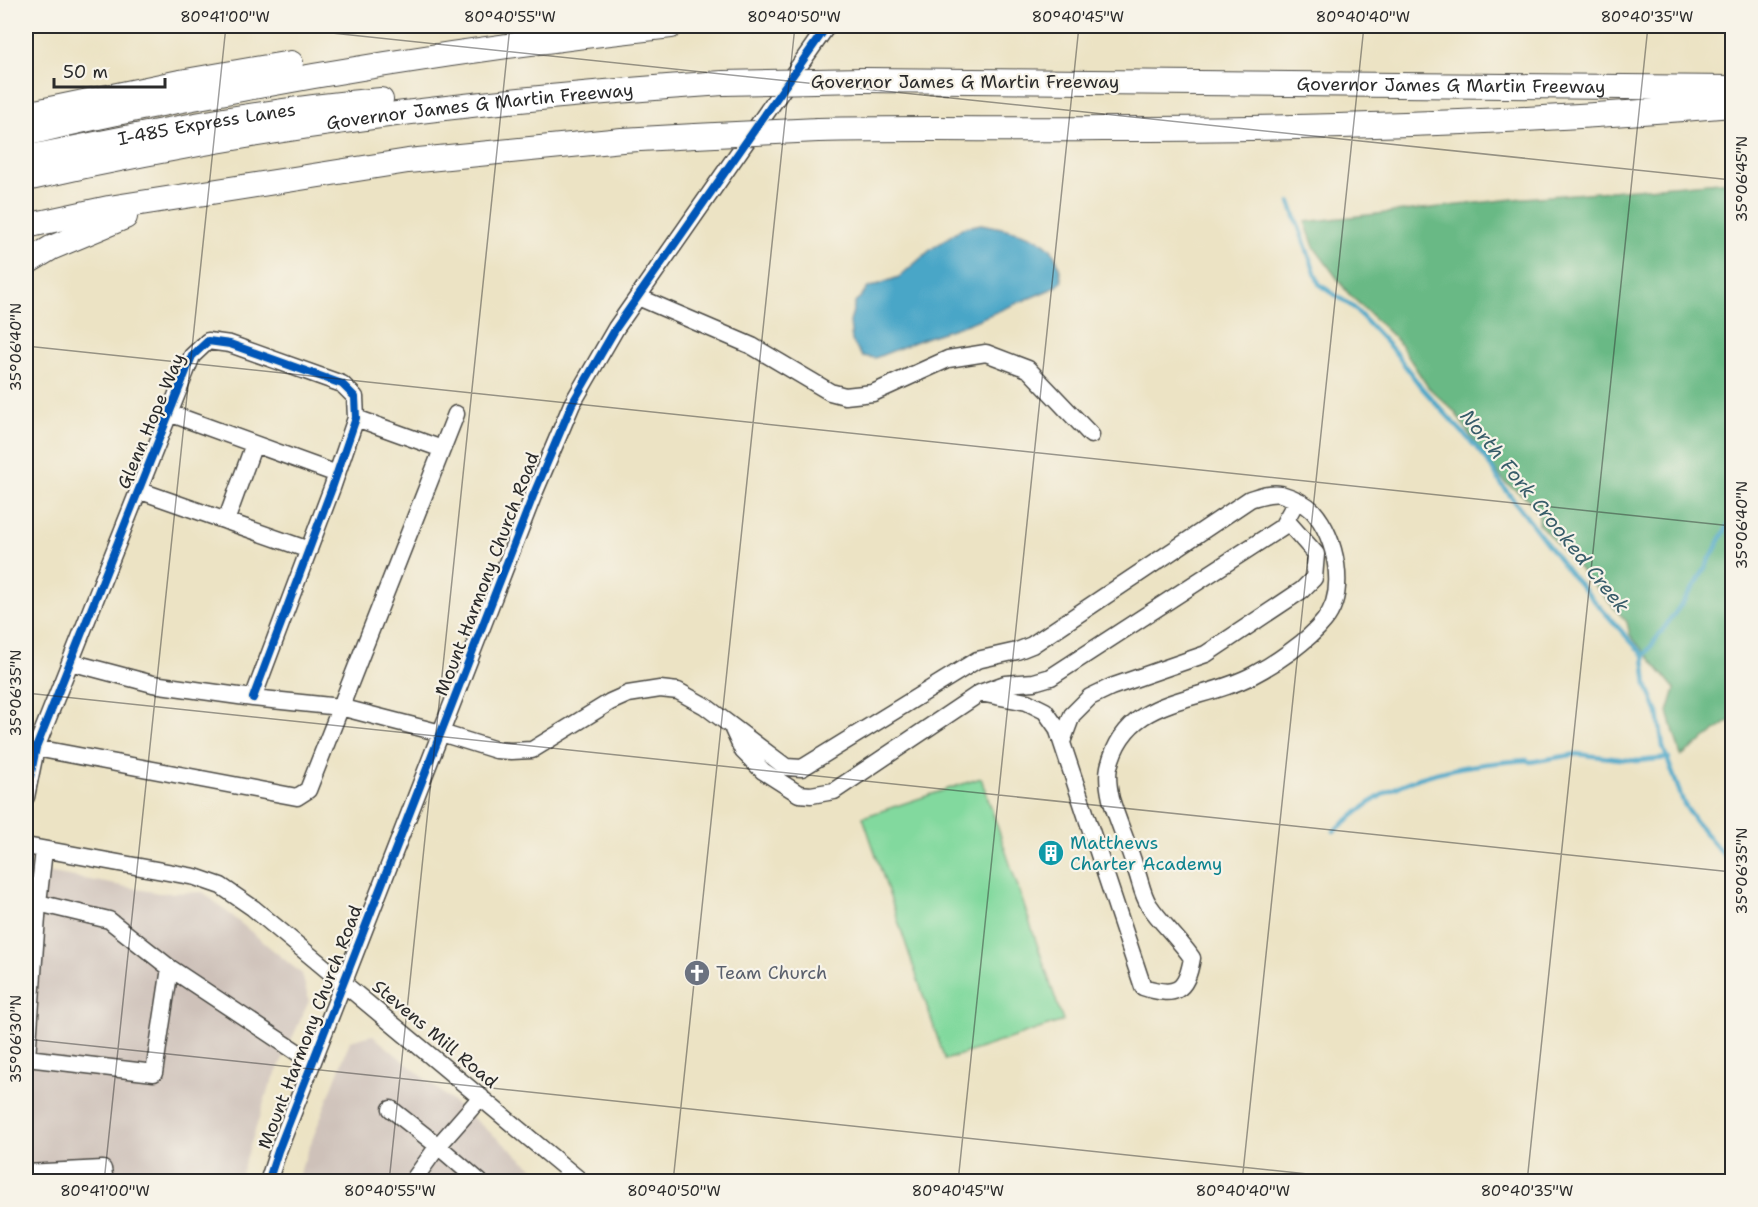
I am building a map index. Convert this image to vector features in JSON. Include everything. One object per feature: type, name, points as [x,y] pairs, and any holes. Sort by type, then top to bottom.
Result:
[{"type":"highway","points":[[26,114],[180,82],[289,63],[508,36],[647,26]]},
{"type":"highway","name":"I-485 Express Lanes","points":[[26,134],[139,108],[314,75],[534,41],[671,26]]},
{"type":"highway","name":"Governor James G Martin Freeway","points":[[26,179],[191,145],[344,121],[514,99],[723,83],[863,80],[1732,88]]},
{"type":"highway","points":[[26,99],[180,82]]},
{"type":"highway","name":"I-485 Express Lanes","points":[[26,158],[171,128],[358,102],[484,91],[677,86]]},
{"type":"highway","points":[[26,226],[109,208],[408,161],[600,142],[818,130],[1354,126],[1586,116],[1732,105]]},
{"type":"highway","points":[[26,263],[90,231],[199,194]]},
{"type":"street","name":"Mount Harmony Church Road","points":[[268,1182],[312,1062],[533,496],[572,404],[610,338],[827,26]]},
{"type":"street","points":[[638,297],[752,346],[830,392],[845,396],[873,393],[948,359],[986,354],[1028,369],[1091,435]]},
{"type":"street","name":"Glenn Hope Way","points":[[26,797],[36,748],[192,356],[208,341],[230,344],[342,384],[355,397],[356,417]]},
{"type":"street","points":[[169,413],[337,474]]},
{"type":"street","points":[[36,748],[297,797],[308,790],[456,414]]},
{"type":"street","points":[[253,698],[356,417],[442,449]]},
{"type":"street","points":[[226,521],[254,444]]},
{"type":"street","points":[[138,490],[309,550]]},
{"type":"street","points":[[70,662],[153,684],[340,707],[496,750],[532,750],[610,702],[639,691],[660,689],[678,692],[705,706],[786,767],[802,768],[977,660],[1017,651],[1032,645],[1250,499],[1268,494],[1280,494],[1297,500],[1312,511],[1327,533],[1335,554],[1338,571],[1334,600],[1325,620],[1297,646],[1252,676],[1166,704],[1133,722],[1116,745],[1108,770],[1110,797],[1149,904],[1192,958],[1190,973],[1184,985],[1176,990],[1162,992],[1143,987],[1057,728],[1045,711],[1027,702],[980,693]]},
{"type":"street","points":[[732,726],[742,751],[763,771],[799,794],[811,795],[834,790],[980,693],[1005,684],[1034,682],[1051,677],[1282,527],[1297,500]]},
{"type":"street","points":[[1062,742],[1072,715],[1090,697],[1111,687],[1206,654],[1302,590],[1314,578],[1316,554],[1286,520]]},
{"type":"street","name":"Stevens Mill Road","points":[[26,846],[195,877],[221,886],[253,908],[582,1182]]},
{"type":"street","points":[[44,850],[27,1058],[154,1073],[170,968]]},
{"type":"street","points":[[39,903],[109,920],[170,968],[312,1062]]},
{"type":"street","points":[[412,1182],[438,1146],[481,1097]]},
{"type":"street","points":[[391,1109],[480,1182]]},
{"type":"street","points":[[26,1173],[104,1169],[105,1182]]},
{"type":"shaded area","points":[[26,868],[159,893],[203,892],[302,974],[309,1001],[267,1093],[239,1181],[26,1181]]},
{"type":"shaded area","points":[[372,1035],[549,1181],[296,1182],[350,1041]]},
{"type":"green space","points":[[1732,181],[1732,719],[1681,756],[1668,712],[1675,689],[1630,635],[1627,622],[1539,524],[1539,515],[1528,499],[1506,483],[1485,458],[1455,412],[1428,387],[1398,341],[1348,293],[1314,247],[1305,222],[1513,199]]},
{"type":"green space","points":[[981,778],[1063,1021],[945,1060],[863,817]]},
{"type":"water","points":[[981,224],[1021,233],[1041,241],[1056,257],[1062,281],[1056,287],[970,323],[875,358],[862,356],[852,341],[850,322],[855,303],[868,288],[899,277],[929,251],[962,228]]},
{"type":"waterway","name":"North Fork Crooked Creek","points":[[1290,202],[1319,284],[1353,307],[1394,351],[1420,386],[1485,457],[1502,485],[1571,575],[1644,656],[1647,685],[1658,713],[1663,747],[1684,804],[1695,821],[1732,865]]},
{"type":"waterway","points":[[1644,656],[1698,581],[1732,518]]},
{"type":"waterway","points":[[1334,831],[1367,805],[1405,783],[1456,768],[1527,760],[1530,762],[1577,754],[1637,761],[1669,758]]},
{"type":"cycle path","points":[[268,1182],[278,1151],[533,496],[572,404],[616,328],[827,26]]},
{"type":"cycle path","points":[[26,797],[36,748],[192,356],[208,341],[230,344],[342,384],[355,397],[356,418],[253,698]]},
{"type":"place","name":"Matthews Charter Academy","points":[[1051,853]]},
{"type":"place","name":"Team Church","points":[[697,973]]}]
